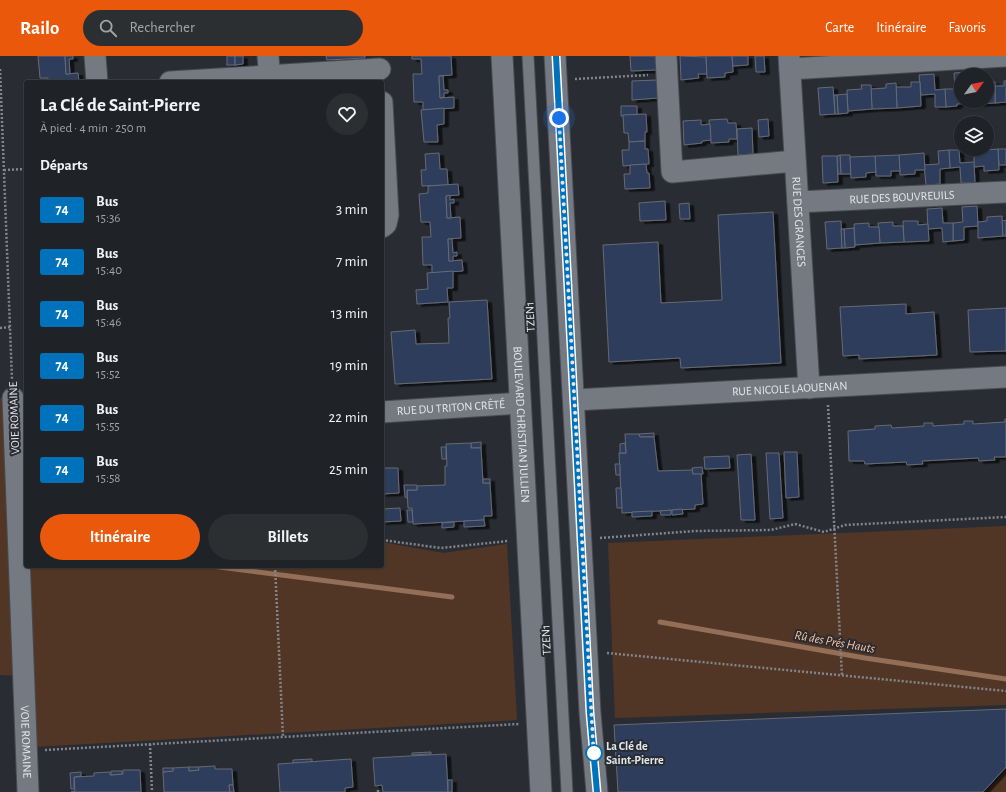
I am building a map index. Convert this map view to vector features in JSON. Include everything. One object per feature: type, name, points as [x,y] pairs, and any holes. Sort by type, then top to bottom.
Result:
[{"type":"street","points":[[95,56],[97,80]]},
{"type":"street","name":"BOULEVARD CHRISTIAN JULLIEN","points":[[502,56],[541,792]]},
{"type":"street","points":[[556,56],[590,713],[597,792]]},
{"type":"street","points":[[790,63],[1006,56]]},
{"type":"street","name":"RUE DES GRANGES","points":[[790,63],[809,388]]},
{"type":"street","points":[[666,65],[672,172],[796,161]]},
{"type":"street","points":[[188,80],[269,71],[380,69]]},
{"type":"street","points":[[384,181],[385,221]]},
{"type":"street","name":"RUE DES BOUVREUILS","points":[[798,202],[1006,192]]},
{"type":"street","name":"RUE NICOLE LAOUENAN","points":[[574,400],[1006,377]]},
{"type":"street","name":"VOIE ROMAINE","points":[[13,398],[28,792]]},
{"type":"street","name":"RUE DU TRITON CRÊTÉ","points":[[384,412],[520,403]]},
{"type":"lane","name":"TZEN1","points":[[528,56],[567,792]]},
{"type":"path","points":[[575,80],[666,65]]},
{"type":"path","name":"VOIE ROMAINE","points":[[0,69],[13,398]]},
{"type":"path","points":[[4,170],[24,169]]},
{"type":"path","points":[[0,328],[10,328]]},
{"type":"path","points":[[828,402],[842,676]]},
{"type":"path","points":[[600,538],[695,531],[771,530],[795,524],[824,532],[834,530],[845,525],[1006,517]]},
{"type":"path","points":[[384,540],[441,548],[510,540]]},
{"type":"path","points":[[275,568],[283,737]]},
{"type":"path","points":[[607,653],[1006,691]]},
{"type":"path","points":[[26,751],[520,724]]},
{"type":"path","points":[[150,744],[152,792]]},
{"type":"shaded area","points":[[0,398],[10,407],[20,676],[0,675]]},
{"type":"shaded area","points":[[21,454],[24,454],[24,527]]},
{"type":"shaded area","points":[[1006,526],[1006,705],[615,718],[608,543]]},
{"type":"shaded area","points":[[384,542],[443,553],[507,544],[517,720],[33,747],[26,568],[384,568]]},
{"type":"shaded area","points":[[1006,770],[1006,792],[986,792]]},
{"type":"building","points":[[38,56],[65,56],[66,74],[78,73],[79,80],[48,80],[48,78],[40,78]]},
{"type":"building","points":[[65,56],[73,56],[73,59],[69,59],[70,74],[66,74]]},
{"type":"building","points":[[227,56],[235,56],[235,65],[227,65]]},
{"type":"building","points":[[235,56],[243,56],[243,64],[235,65]]},
{"type":"building","points":[[326,56],[365,56],[365,58],[327,60]]},
{"type":"building","points":[[412,56],[451,56],[452,75],[439,76],[440,98],[454,97],[454,108],[423,110],[423,102],[414,102],[413,74],[422,74],[421,59],[412,59]]},
{"type":"building","points":[[630,56],[656,56],[657,70],[631,71]]},
{"type":"building","points":[[680,56],[706,57],[707,74],[698,74],[699,78],[681,80]]},
{"type":"building","points":[[706,56],[732,56],[733,72],[725,73],[725,77],[707,78]]},
{"type":"building","points":[[732,56],[748,56],[748,65],[733,66]]},
{"type":"building","points":[[755,56],[764,56],[765,72],[756,72]]},
{"type":"building","points":[[934,74],[935,90],[945,89],[946,107],[935,107],[935,94],[921,95],[919,75]]},
{"type":"building","points":[[439,76],[443,76],[444,90],[448,90],[448,93],[444,93],[444,97],[440,98]]},
{"type":"building","points":[[657,80],[658,98],[632,100],[632,81]]},
{"type":"building","points":[[1004,81],[1006,81],[1006,102],[995,103],[995,86],[1004,86]]},
{"type":"building","points":[[911,82],[920,82],[921,106],[897,108],[896,87],[911,87]]},
{"type":"building","points":[[994,82],[995,82],[994,103]]},
{"type":"building","points":[[896,83],[897,108],[872,109],[871,89],[886,88],[886,84]]},
{"type":"building","points":[[861,85],[871,85],[872,109],[848,111],[847,90],[862,89]]},
{"type":"building","points":[[833,87],[835,114],[820,115],[818,88]]},
{"type":"building","points":[[945,89],[954,89],[954,106],[946,107]]},
{"type":"building","points":[[847,94],[848,113],[838,114],[837,95]]},
{"type":"building","points":[[834,95],[837,95],[838,114],[835,114]]},
{"type":"building","points":[[621,106],[637,106],[637,115],[621,116]]},
{"type":"building","points":[[444,108],[444,124],[437,125],[438,142],[424,142],[421,110]]},
{"type":"building","points":[[646,114],[647,132],[645,132],[645,141],[629,142],[628,133],[624,133],[623,115]]},
{"type":"building","points":[[727,119],[728,123],[736,123],[737,139],[729,139],[729,142],[711,143],[709,120]]},
{"type":"building","points":[[768,119],[769,136],[759,137],[758,120]]},
{"type":"building","points":[[701,120],[701,125],[710,124],[711,140],[702,141],[702,143],[684,145],[683,121]]},
{"type":"building","points":[[752,128],[753,154],[738,155],[737,129]]},
{"type":"building","points":[[645,141],[645,149],[648,149],[649,164],[623,166],[622,150],[629,150],[629,142]]},
{"type":"building","points":[[994,149],[998,149],[999,170],[984,171],[984,166],[974,167],[974,156],[994,156]]},
{"type":"building","points":[[998,149],[1006,149],[1006,165],[999,165]]},
{"type":"building","points":[[949,150],[954,150],[954,156],[959,156],[960,163],[974,162],[975,183],[961,183],[960,167],[950,168]]},
{"type":"building","points":[[949,150],[950,168],[940,169],[940,184],[926,185],[924,165],[939,164],[938,151]]},
{"type":"building","points":[[439,153],[440,169],[447,169],[448,185],[422,186],[421,170],[426,170],[425,154]]},
{"type":"building","points":[[924,153],[925,170],[915,170],[915,174],[900,175],[899,155]]},
{"type":"building","points":[[840,155],[850,155],[851,174],[841,174]]},
{"type":"building","points":[[840,155],[841,174],[838,174],[837,156]]},
{"type":"building","points":[[899,155],[900,171],[891,171],[891,176],[876,176],[875,156]]},
{"type":"building","points":[[822,156],[837,156],[838,182],[823,183]]},
{"type":"building","points":[[875,156],[876,172],[866,173],[866,177],[851,178],[850,157]]},
{"type":"building","points":[[646,164],[647,173],[649,173],[650,188],[625,189],[624,174],[630,174],[630,165]]},
{"type":"building","points":[[458,184],[459,195],[446,196],[447,218],[460,217],[461,238],[448,239],[449,261],[462,260],[463,271],[432,273],[432,265],[423,265],[422,237],[431,237],[430,222],[421,222],[419,194],[428,193],[428,186]]},
{"type":"building","points":[[450,195],[450,200],[454,199],[454,203],[450,203],[451,218],[447,218],[446,196]]},
{"type":"building","points":[[665,201],[666,220],[640,221],[639,203]]},
{"type":"building","points":[[689,203],[690,219],[680,219],[679,204]]},
{"type":"building","points":[[977,206],[978,226],[964,227],[964,240],[953,241],[953,223],[963,222],[962,207]]},
{"type":"building","points":[[942,208],[943,223],[953,223],[953,241],[943,242],[942,228],[928,229],[927,209]]},
{"type":"building","points":[[773,212],[781,363],[681,368],[680,358],[609,362],[603,245],[658,242],[661,303],[722,300],[718,215]]},
{"type":"building","points":[[1002,216],[1003,236],[978,238],[978,222],[987,221],[987,217]]},
{"type":"building","points":[[1006,220],[1006,236],[1003,236],[1002,221]]},
{"type":"building","points":[[841,221],[842,248],[827,249],[825,222]]},
{"type":"building","points":[[903,221],[918,221],[918,225],[928,224],[929,241],[904,242]]},
{"type":"building","points":[[893,222],[893,226],[903,226],[904,242],[880,243],[878,223]]},
{"type":"building","points":[[869,223],[869,227],[879,227],[880,243],[855,245],[854,224]]},
{"type":"building","points":[[854,228],[855,247],[845,248],[844,229]]},
{"type":"building","points":[[841,229],[844,229],[845,248],[842,248]]},
{"type":"building","points":[[448,239],[452,239],[453,253],[457,252],[457,256],[453,256],[453,261],[449,261]]},
{"type":"building","points":[[453,271],[453,288],[447,288],[448,302],[417,304],[416,290],[428,289],[427,273]]},
{"type":"building","points":[[487,300],[492,379],[395,384],[391,332],[415,330],[416,344],[449,343],[449,302]]},
{"type":"building","points":[[906,304],[906,314],[934,312],[937,355],[859,359],[859,355],[843,356],[840,307]]},
{"type":"building","points":[[1006,308],[1006,351],[970,352],[968,310]]},
{"type":"building","points":[[1005,419],[1006,457],[994,457],[995,460],[979,461],[978,458],[922,461],[923,464],[907,465],[906,462],[865,464],[864,461],[849,461],[848,431],[875,429],[875,426],[891,425],[892,428],[924,426],[924,423],[933,423],[933,426],[964,424],[964,421],[973,421],[973,424],[1005,422]]},
{"type":"building","points":[[654,433],[654,437],[640,437],[639,434]]},
{"type":"building","points":[[625,434],[639,434],[640,437],[654,437],[658,471],[693,470],[693,474],[701,473],[703,504],[695,505],[695,509],[622,513],[619,453],[626,453]]},
{"type":"building","points":[[481,442],[481,448],[471,448],[471,443]]},
{"type":"building","points":[[471,443],[471,448],[481,448],[483,483],[490,483],[492,516],[484,516],[484,520],[413,524],[412,508],[408,508],[407,490],[417,490],[417,486],[445,485],[445,466],[447,466],[446,444]]},
{"type":"building","points":[[625,443],[626,453],[620,453],[620,444]]},
{"type":"building","points":[[441,447],[446,447],[446,459],[442,459]]},
{"type":"building","points":[[784,452],[797,452],[799,497],[786,498]]},
{"type":"building","points":[[766,453],[779,453],[783,518],[770,519]]},
{"type":"building","points":[[751,454],[755,520],[741,520],[737,455]]},
{"type":"building","points":[[729,456],[730,468],[705,469],[704,457]]},
{"type":"building","points":[[615,464],[620,464],[620,475],[616,475]]},
{"type":"building","points":[[702,467],[703,474],[693,474],[692,468]]},
{"type":"building","points":[[384,468],[398,468],[399,493],[384,494]]},
{"type":"building","points":[[483,479],[490,479],[490,483],[483,483]]},
{"type":"building","points":[[404,485],[417,485],[417,490],[407,490],[407,498],[405,497]]},
{"type":"building","points":[[616,488],[621,488],[622,508],[617,508]]},
{"type":"building","points":[[400,508],[401,521],[384,522],[384,509]]},
{"type":"building","points":[[682,509],[683,514],[672,515],[672,510]]},
{"type":"building","points":[[407,510],[412,510],[413,522],[408,522]]},
{"type":"building","points":[[671,510],[671,515],[661,515],[660,511]]},
{"type":"building","points":[[652,511],[652,516],[632,517],[632,512]]},
{"type":"building","points":[[484,520],[485,526],[464,527],[464,521]]},
{"type":"building","points":[[454,522],[454,527],[442,528],[442,523]]},
{"type":"building","points":[[1006,709],[1006,767],[983,792],[618,792],[614,725]]},
{"type":"building","points":[[431,752],[431,754],[412,755],[412,753]]},
{"type":"building","points":[[446,754],[448,792],[383,792],[382,785],[375,786],[373,758]]},
{"type":"building","points":[[312,759],[312,762],[293,763],[293,760]]},
{"type":"building","points":[[351,759],[353,787],[345,788],[345,792],[280,792],[278,764]]},
{"type":"building","points":[[215,766],[215,769],[232,769],[233,785],[229,785],[230,792],[164,792],[163,772],[173,771],[173,768],[189,767],[189,771],[199,770],[198,767]]},
{"type":"building","points":[[189,767],[198,767],[199,770],[189,771]]},
{"type":"building","points":[[163,768],[173,768],[173,771],[163,772]]},
{"type":"building","points":[[123,770],[140,770],[141,792],[71,792],[75,791],[74,777],[94,776],[94,773],[110,772],[110,775],[123,774]]},
{"type":"building","points":[[111,771],[122,771],[122,774],[111,775]]},
{"type":"building","points":[[81,772],[81,776],[74,777],[74,789],[71,789],[70,773]]},
{"type":"building","points":[[448,780],[452,780],[452,792],[448,792]]},
{"type":"building","points":[[229,785],[233,785],[234,792],[230,792]]},
{"type":"waterway","name":"Rû des Prés Hauts","points":[[227,568],[452,597]]},
{"type":"waterway","name":"Rû des Prés Hauts","points":[[660,622],[865,658],[1006,679]]},
{"type":"bus line","name":"74","points":[[556,56],[590,713],[597,792]]},
{"type":"place","name":"La Clé de Saint-Pierre","points":[[594,753]]},
{"type":"route","points":[[559,118],[590,713],[594,760],[594,753]]}]
